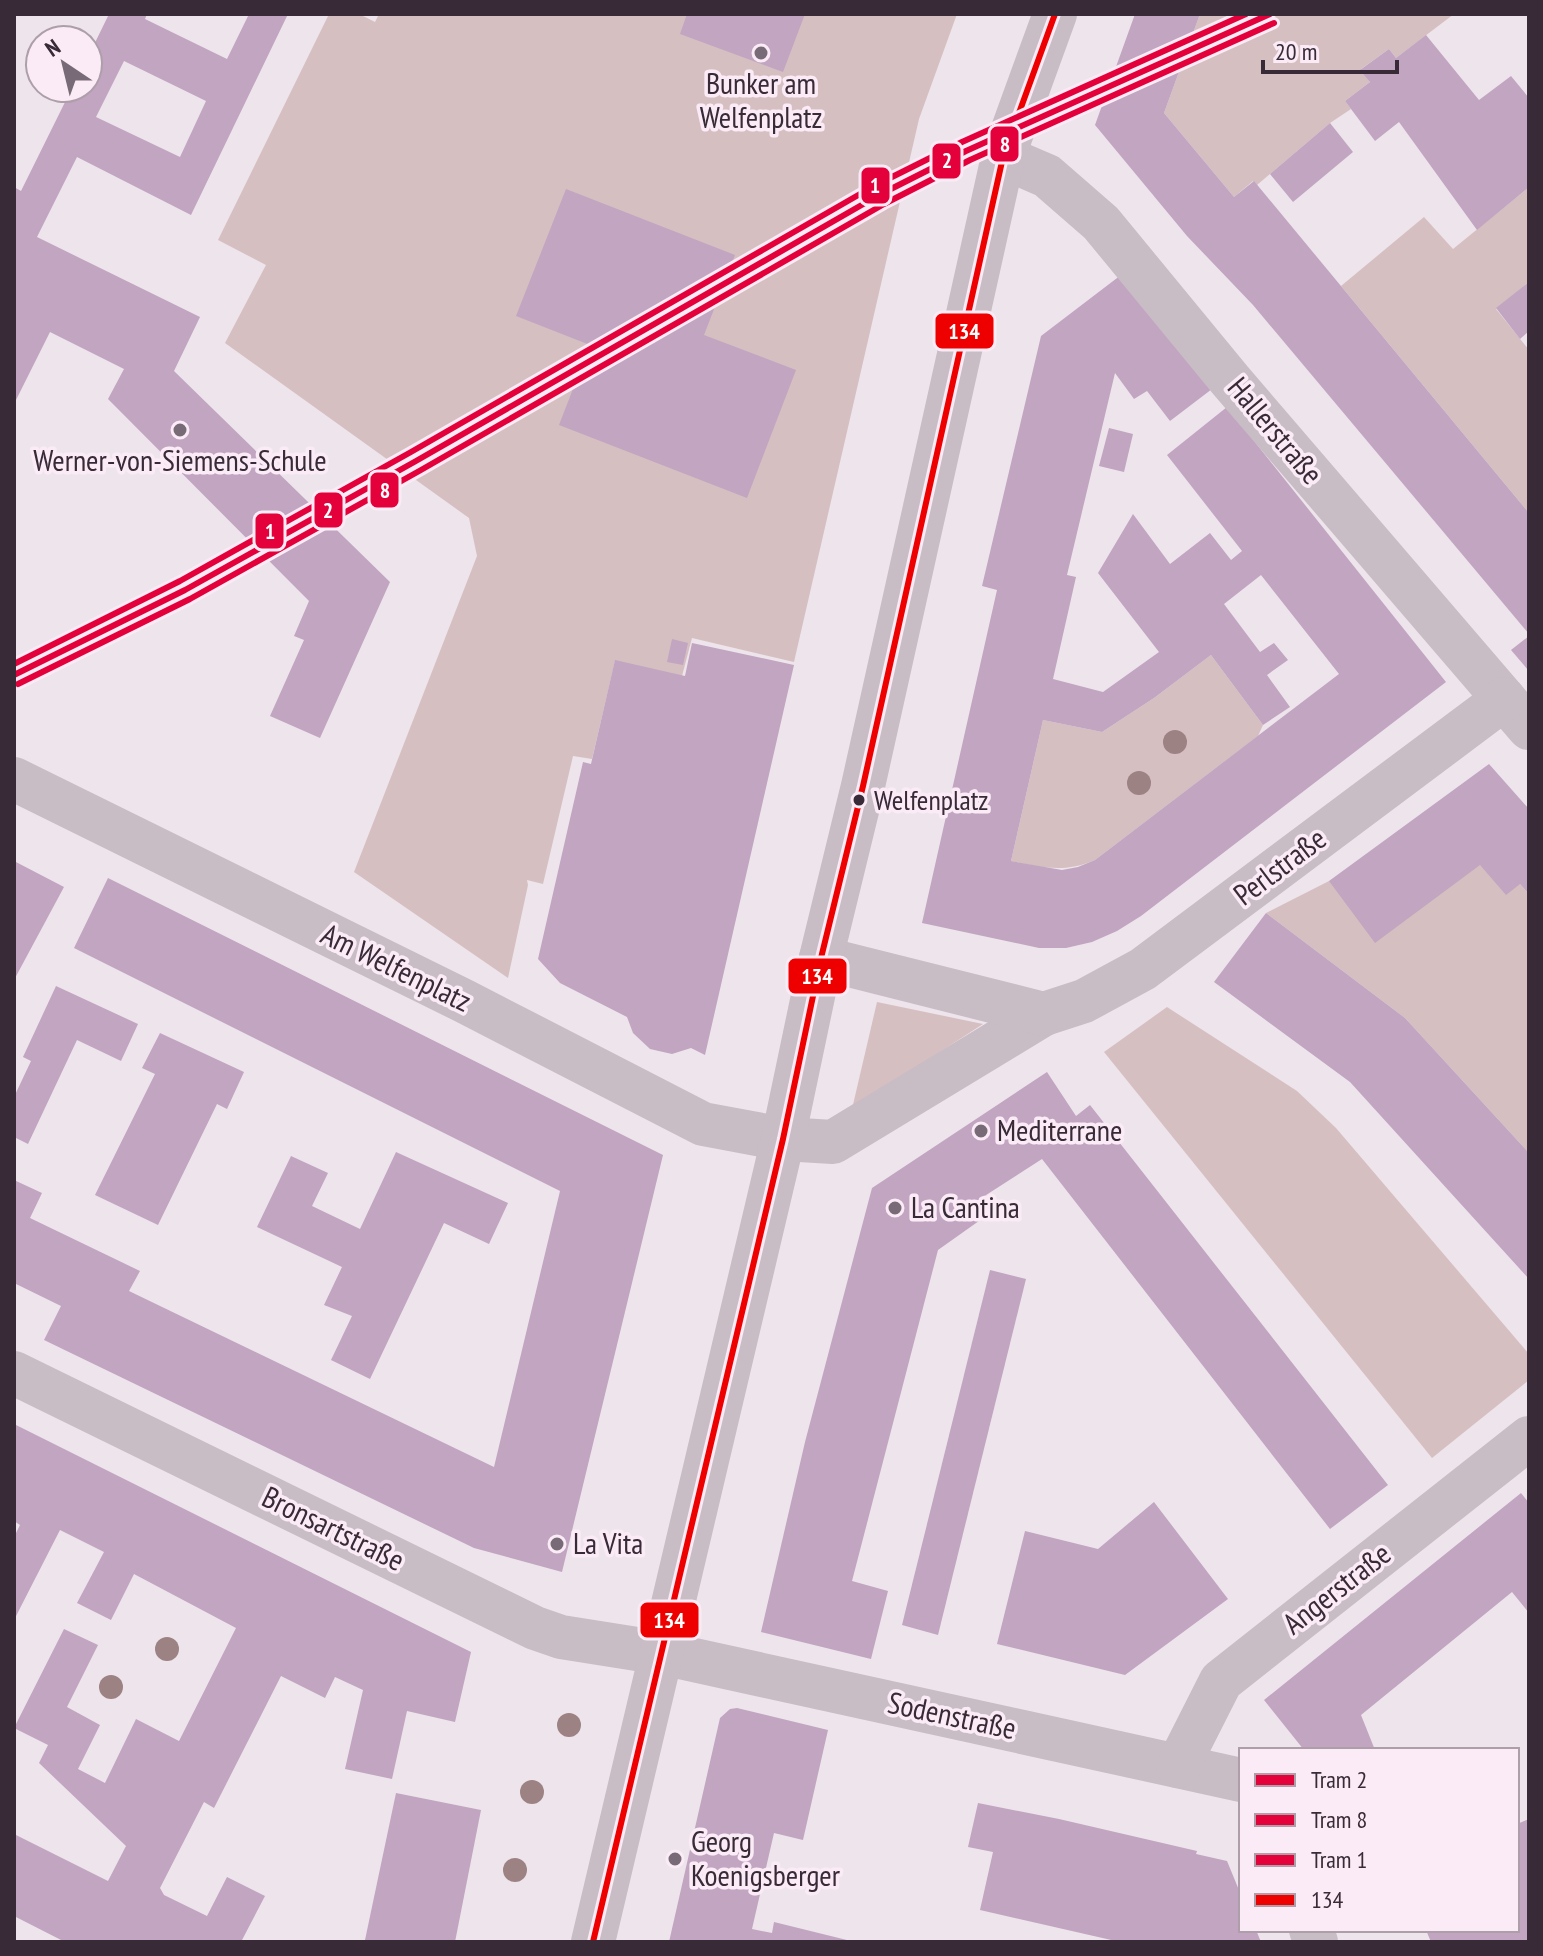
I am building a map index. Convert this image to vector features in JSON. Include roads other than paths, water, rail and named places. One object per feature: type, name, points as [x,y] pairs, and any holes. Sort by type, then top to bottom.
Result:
[{"type":"street","points":[[593,1942],[783,1139],[821,958],[863,786],[1003,157],[1055,14]]},
{"type":"street","name":"Hallerstraße","points":[[1003,157],[1047,176],[1101,223],[1231,381],[1516,714]]},
{"type":"street","name":"Perlstraße","points":[[783,1139],[833,1142],[1044,1014],[1084,1001],[1143,969],[1516,714]]},
{"type":"street","name":"Am Welfenplatz","points":[[14,779],[464,1001],[703,1124],[783,1139]]},
{"type":"street","points":[[821,958],[1044,1014]]},
{"type":"street","name":"Bronsartstraße","points":[[14,1373],[535,1628],[561,1637],[662,1653]]},
{"type":"street","name":"Angerstraße","points":[[1178,1766],[1221,1681],[1529,1438]]},
{"type":"street","name":"Sodenstraße","points":[[662,1653],[1239,1780]]},
{"type":"tram line","name":"1","points":[[14,664],[180,581],[874,186],[962,142],[1246,14]]},
{"type":"tram line","name":"2","points":[[14,675],[185,590],[879,195],[966,151],[1270,14]]},
{"type":"tram line","name":"8","points":[[18,684],[190,599],[884,204],[970,160],[1274,23]]},
{"type":"place","name":"Bunker am Welfenplatz","points":[[761,53]]},
{"type":"place","name":"Werner-von-Siemens-Schule","points":[[180,430]]},
{"type":"place","name":"Welfenplatz","points":[[859,800]]},
{"type":"place","name":"Mediterrane","points":[[981,1131]]},
{"type":"place","name":"La Cantina","points":[[895,1208]]},
{"type":"place","name":"La Vita","points":[[557,1544]]},
{"type":"place","name":"Georg Koenigsberger","points":[[675,1859]]}]
